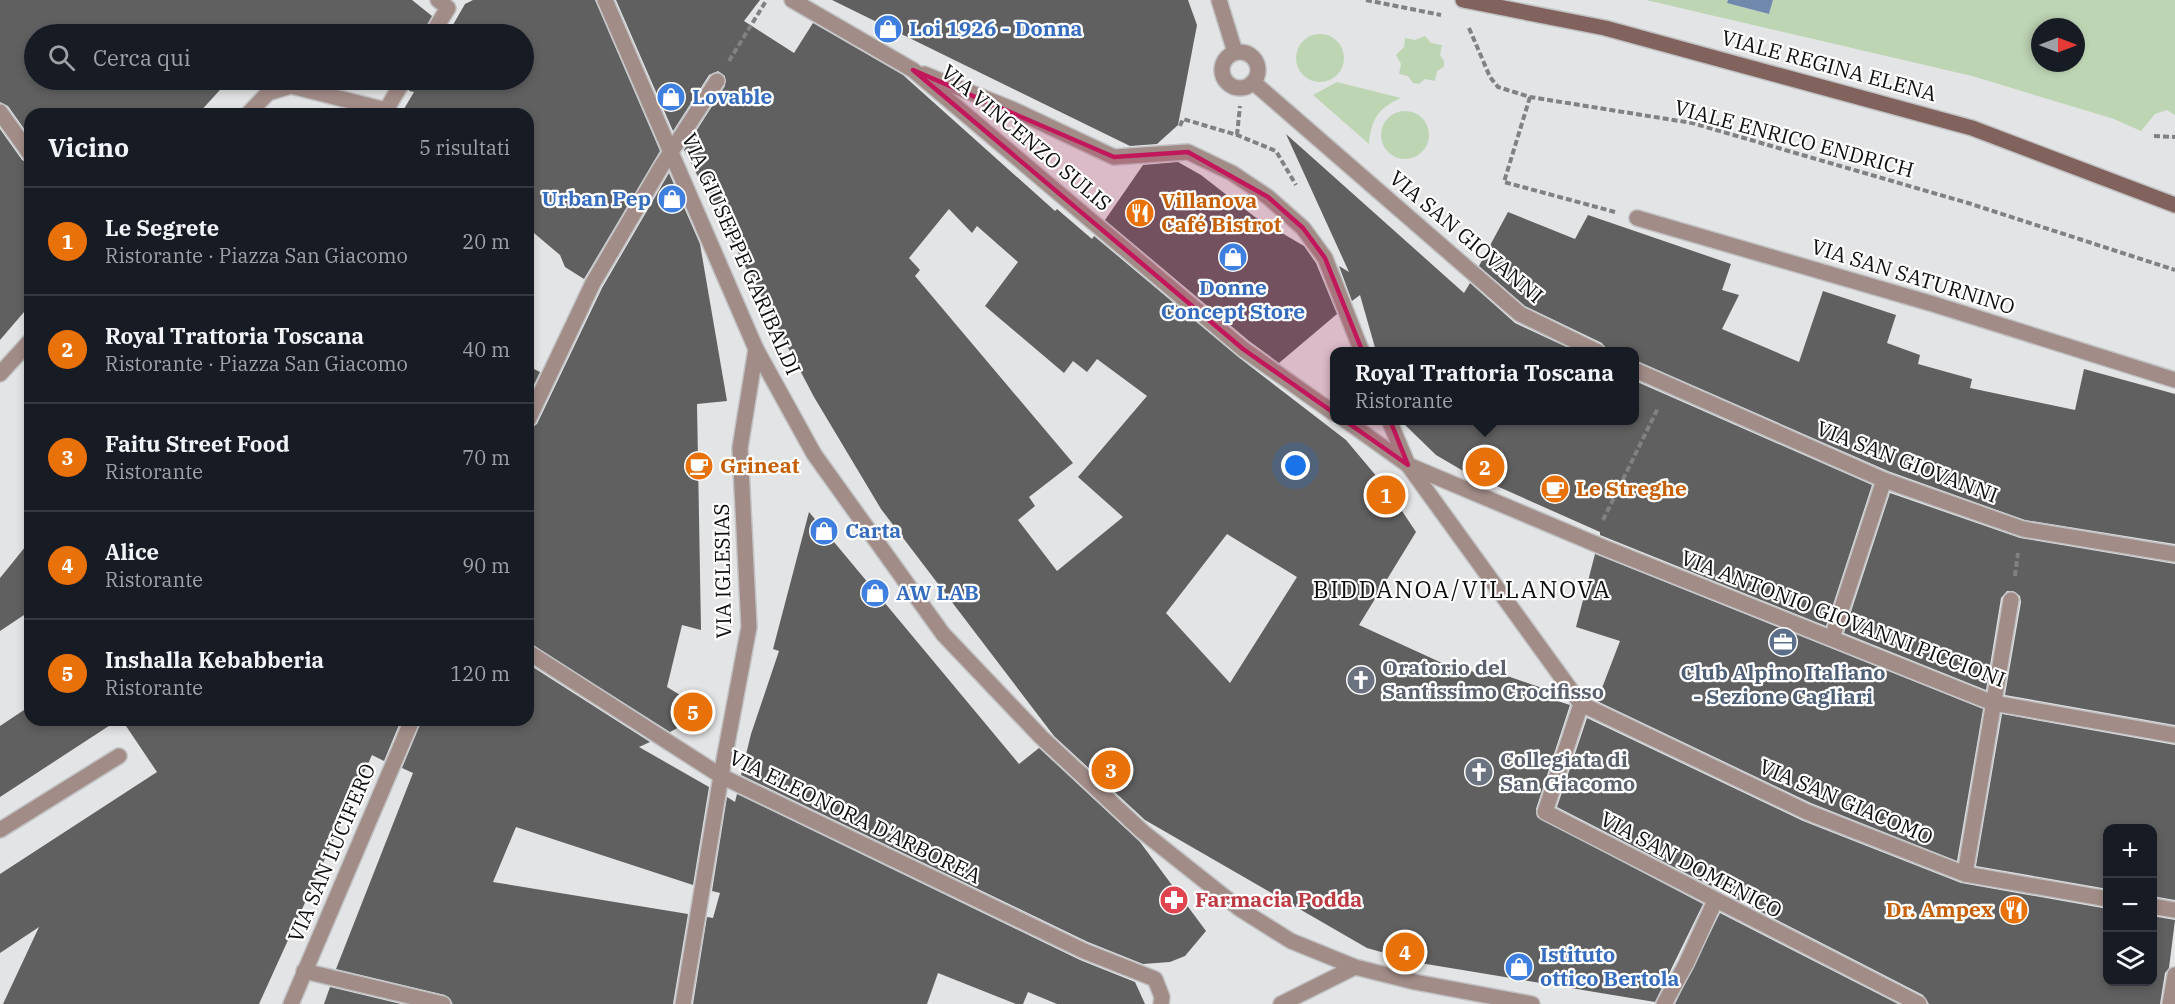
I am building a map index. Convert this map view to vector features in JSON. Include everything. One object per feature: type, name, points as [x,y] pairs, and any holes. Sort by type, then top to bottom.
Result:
[{"type":"street","name":"VIA GIUSEPPE GARIBALDI","points":[[605,0],[756,350],[814,454],[943,634],[1041,736],[1143,832],[1240,909],[1291,941],[1354,967],[1415,982],[1532,1004]]},
{"type":"street","name":"VIA VINCENZO SULIS","points":[[792,0],[913,70],[1243,349],[1330,410]]},
{"type":"street","points":[[1219,0],[1235,52]]},
{"type":"street","name":"VIALE REGINA ELENA","points":[[1463,0],[1605,27],[1972,128],[2175,205]]},
{"type":"street","points":[[436,24],[443,4]]},
{"type":"street","points":[[1235,52],[1247,53],[1256,61],[1258,72],[1248,85],[1226,82],[1221,71],[1225,59],[1235,52]]},
{"type":"street","points":[[913,70],[1012,109],[1114,157],[1188,152],[1232,173],[1268,197],[1303,228],[1325,258],[1360,347]]},
{"type":"street","points":[[534,407],[593,283],[717,81]]},
{"type":"street","name":"VIA SAN GIOVANNI","points":[[1248,85],[1319,140],[1520,314],[1590,347]]},
{"type":"street","points":[[254,108],[268,93],[278,90]]},
{"type":"street","points":[[307,90],[378,108]]},
{"type":"street","points":[[387,108],[398,90]]},
{"type":"street","points":[[0,112],[24,146]]},
{"type":"street","name":"VIA SAN SATURNINO","points":[[1637,218],[1934,304],[2175,380]]},
{"type":"street","points":[[0,374],[24,348]]},
{"type":"street","name":"VIA IGLESIAS","points":[[683,1004],[721,776],[749,627],[740,448],[756,350]]},
{"type":"street","name":"VIA SAN GIOVANNI","points":[[1639,372],[1884,480],[2023,529],[2175,554]]},
{"type":"street","points":[[1352,425],[1408,465]]},
{"type":"street","points":[[1391,425],[1408,465],[1581,704]]},
{"type":"street","name":"VIA ANTONIO GIOVANNI PICCIONI","points":[[1408,465],[1599,545],[1993,703],[2175,735]]},
{"type":"street","points":[[1832,638],[1884,480]]},
{"type":"street","points":[[1965,874],[2011,600]]},
{"type":"street","name":"VIA ELEONORA D'ARBOREA","points":[[534,656],[721,776],[1084,951],[1155,979],[1162,997],[1161,1004]]},
{"type":"street","name":"VIA SAN GIACOMO","points":[[1581,704],[1807,812],[1965,874],[2103,897]]},
{"type":"street","name":"VIA SAN DOMENICO","points":[[1581,704],[1545,812],[1918,1004]]},
{"type":"street","name":"VIA SAN LUCIFERO","points":[[291,1004],[409,726]]},
{"type":"street","points":[[0,830],[119,756]]},
{"type":"street","points":[[1664,1004],[1686,964],[1715,901]]},
{"type":"street","points":[[2157,907],[2175,910]]},
{"type":"street","points":[[1281,1004],[1354,967]]},
{"type":"street","points":[[304,972],[443,1004]]},
{"type":"street","points":[[2170,1004],[2175,975]]},
{"type":"path","points":[[717,81],[767,0]]},
{"type":"path","points":[[1365,0],[1447,16]]},
{"type":"path","name":"VIALE ENRICO ENDRICH","points":[[1464,24],[1471,29],[1490,77],[1498,87],[1530,97],[1692,123],[1968,203],[2175,270]]},
{"type":"path","points":[[1237,135],[1248,85]]},
{"type":"path","points":[[1530,97],[1504,182],[1637,218]]},
{"type":"path","points":[[2154,136],[2175,137]]},
{"type":"path","points":[[1599,545],[1669,386]]},
{"type":"path","points":[[2011,600],[2023,529]]},
{"type":"highlighted area","points":[[913,70],[1114,157],[1188,152],[1268,197],[1303,228],[1325,258],[1408,465],[1243,349]]},
{"type":"green space","points":[[1646,0],[1728,0],[1727,3],[1769,14],[1773,0],[2175,0],[2175,115],[2167,110],[2155,114],[2141,131],[2114,119],[1972,76]]},
{"type":"green space","points":[[1320,34],[1337,41],[1344,58],[1337,75],[1320,82],[1303,75],[1296,58],[1303,41]]},
{"type":"green space","points":[[1425,36],[1431,43],[1442,45],[1440,55],[1444,61],[1444,67],[1437,71],[1435,81],[1425,79],[1419,84],[1413,83],[1408,76],[1399,74],[1401,64],[1396,55],[1404,47],[1405,38],[1415,40]]},
{"type":"green space","points":[[1337,82],[1401,98],[1387,106],[1377,116],[1369,144],[1313,95]]},
{"type":"green space","points":[[1405,111],[1422,118],[1429,135],[1422,152],[1405,159],[1388,152],[1381,135],[1388,118]]},
{"type":"water","points":[[1728,0],[1773,0],[1769,14],[1727,3]]},
{"type":"building","points":[[0,0],[412,0],[432,16],[428,24],[24,24],[24,90],[220,90],[203,108],[24,108],[24,129],[8,106],[0,102]]},
{"type":"building","points":[[473,0],[595,0],[660,151],[584,279],[565,267],[560,255],[534,233],[534,108],[405,108],[414,92],[409,90],[534,90],[534,24],[453,24],[465,4]]},
{"type":"building","points":[[616,0],[760,0],[744,21],[794,53],[813,23],[903,75],[1055,211],[1057,209],[1092,239],[1094,236],[1237,356],[1346,440],[1388,490],[1416,532],[1359,625],[1453,668],[1454,664],[1479,674],[1481,667],[1545,689],[1542,696],[1570,705],[1536,809],[1537,817],[1703,904],[1655,1002],[1420,963],[1367,948],[1145,820],[1054,736],[881,509],[814,397],[684,150],[725,86],[725,76],[718,71],[709,75],[673,131]],"holes":[[[949,209],[972,233],[977,226],[1018,262],[985,306],[1064,373],[1073,361],[1087,372],[1097,359],[1147,396],[1078,477],[1123,517],[1057,571],[1018,520],[1035,506],[1029,497],[1073,463],[915,276],[920,270],[909,258]],[[1227,534],[1297,577],[1230,683],[1166,613]]]},
{"type":"building","points":[[832,0],[1188,0],[1197,25],[1178,125],[1157,144],[1130,146]]},
{"type":"building","points":[[0,129],[24,161],[24,312],[0,340]]},
{"type":"building","points":[[1286,134],[1464,293],[1470,283],[1515,323],[1566,347],[1375,347],[1360,295],[1352,301],[1339,266],[1349,272]]},
{"type":"building","points":[[1178,162],[1201,175],[1255,217],[1304,246],[1316,263],[1337,314],[1279,363],[1249,341],[1105,220],[1143,165]]},
{"type":"building","points":[[669,173],[700,244],[727,401],[697,404],[701,630],[682,625],[667,687],[693,703],[689,722],[670,732],[534,646],[534,426],[537,424],[602,288]]},
{"type":"building","points":[[1508,212],[1575,239],[1588,215],[1731,264],[1722,290],[1739,295],[1722,329],[1799,362],[1823,291],[1896,315],[1887,343],[1920,355],[1918,364],[1972,379],[1970,388],[2075,410],[2084,369],[2175,394],[2175,544],[2025,520],[1888,471],[1639,362],[1639,347],[1605,347],[1602,343],[1525,306],[1479,266]]},
{"type":"building","points":[[534,369],[540,372],[534,384]]},
{"type":"building","points":[[1639,383],[1872,485],[1826,626],[1600,535],[1600,532],[1465,472],[1436,455],[1405,425],[1639,425]]},
{"type":"building","points":[[1890,493],[2020,538],[2175,564],[2175,725],[2005,695],[2021,602],[2020,596],[2013,591],[2007,591],[2001,598],[1986,690],[1844,633]]},
{"type":"building","points":[[809,512],[1019,764],[1039,748],[1140,842],[1206,931],[1185,956],[1170,962],[1143,964],[1088,942],[741,775],[751,734],[779,651],[773,649]]},
{"type":"building","points":[[24,548],[24,615],[0,631],[0,578]]},
{"type":"building","points":[[1595,554],[1983,709],[1957,861],[1811,803],[1597,701],[1620,641],[1576,627]]},
{"type":"building","points":[[534,668],[650,742],[639,747],[709,787],[693,885],[516,827],[493,882],[688,914],[673,1004],[453,1004],[445,995],[336,969],[413,773],[402,768],[420,726],[534,726]]},
{"type":"building","points":[[24,710],[24,726],[109,726],[0,797],[0,726]]},
{"type":"building","points":[[2002,714],[2175,745],[2175,900],[2157,897],[2157,824],[2103,824],[2103,888],[1976,866]]},
{"type":"building","points":[[1587,718],[1803,821],[1961,883],[2103,908],[2103,986],[2157,986],[2157,917],[2175,920],[2169,968],[2165,973],[2160,1004],[1929,1004],[1923,995],[1557,807]]},
{"type":"building","points":[[126,726],[399,726],[384,761],[372,755],[259,1004],[3,1004],[39,927],[0,953],[0,874],[157,772]]},
{"type":"building","points":[[737,794],[1080,960],[1135,982],[1145,1004],[1057,1004],[1028,992],[1023,1004],[1016,1004],[938,973],[927,1004],[693,1004],[707,917],[713,918],[720,893],[712,891],[727,797],[735,802]]},
{"type":"building","points":[[1720,913],[1898,1004],[1675,1004]]},
{"type":"building","points":[[330,987],[401,1004],[324,1004]]},
{"type":"place","name":"Loi 1926 - Donna","points":[[888,29]]},
{"type":"place","name":"Lovable","points":[[671,97]]},
{"type":"place","name":"Urban Pep","points":[[672,199]]},
{"type":"place","name":"Villanova Café Bistrot","points":[[1140,213]]},
{"type":"place","name":"Donne Concept Store","points":[[1233,257]]},
{"type":"place","name":"Grineat","points":[[699,466]]},
{"type":"place","name":"Royal Trattoria Toscana","points":[[1485,467]]},
{"type":"place","name":"Le Streghe","points":[[1555,489]]},
{"type":"place","name":"Le Segrete","points":[[1386,495]]},
{"type":"place","name":"Carta","points":[[824,531]]},
{"type":"place","name":"AW LAB","points":[[875,593]]},
{"type":"place","name":"Club Alpino Italiano - Sezione Cagliari","points":[[1783,642]]},
{"type":"place","name":"Oratorio del Santissimo Crocifisso","points":[[1361,680]]},
{"type":"place","name":"Inshalla Kebabberia","points":[[693,712]]},
{"type":"place","name":"Faitu Street Food","points":[[1111,770]]},
{"type":"place","name":"Collegiata di San Giacomo","points":[[1479,772]]},
{"type":"place","name":"Farmacia Podda","points":[[1174,900]]},
{"type":"place","name":"Dr. Ampex","points":[[2014,910]]},
{"type":"place","name":"Alice","points":[[1405,952]]},
{"type":"place","name":"Istituto ottico Bertola","points":[[1519,967]]},
{"type":"district","name":"BIDDANOA/VILLANOVA","points":[[1462,590]]}]
